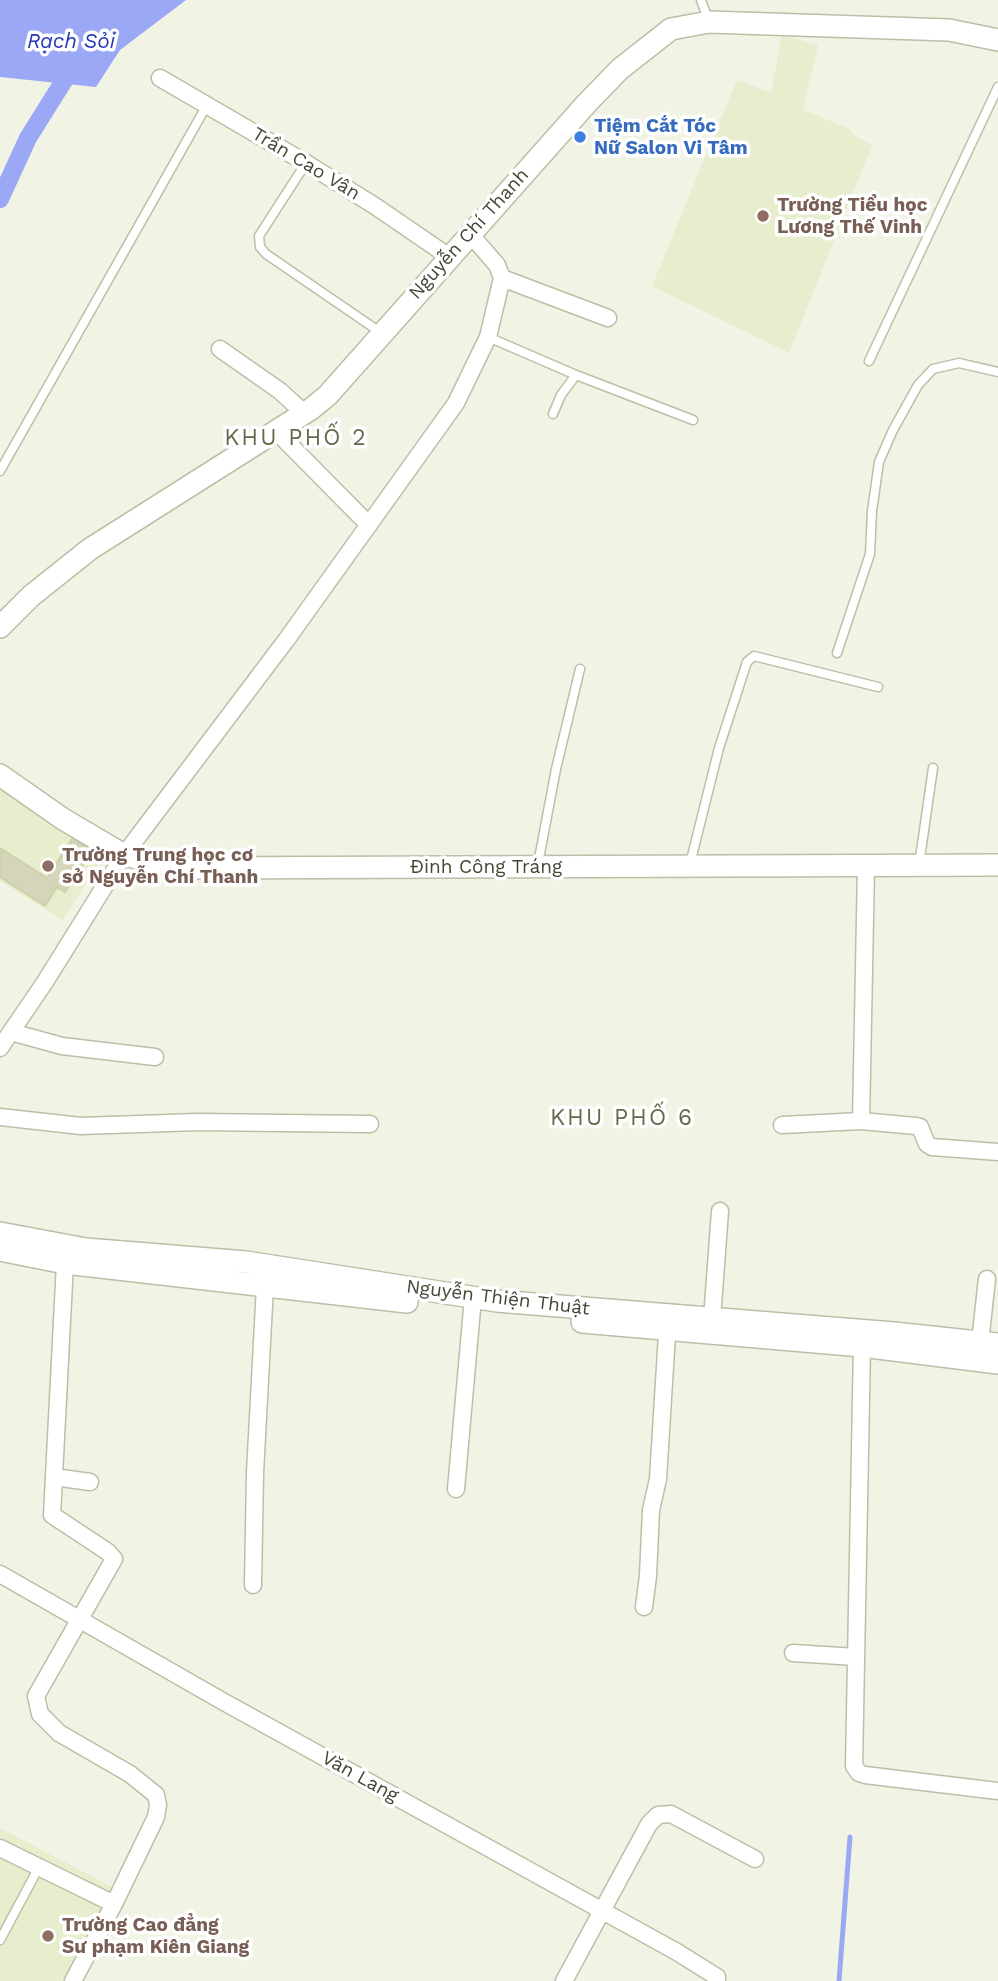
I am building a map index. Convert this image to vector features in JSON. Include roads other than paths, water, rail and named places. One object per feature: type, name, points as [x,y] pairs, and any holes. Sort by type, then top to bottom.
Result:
[{"type":"street","name":"Nguyễn Chí Thanh","points":[[0,627],[31,596],[90,549],[304,413],[343,380],[449,256],[587,103],[620,69],[671,29],[709,22],[948,30],[998,40]]},
{"type":"street","name":"Trần Cao Vân","points":[[160,78],[306,163],[449,256]]},
{"type":"street","points":[[0,1048],[124,855],[288,639],[456,403],[488,337],[502,278],[497,265],[470,234]]},
{"type":"street","points":[[502,278],[608,317]]},
{"type":"street","points":[[220,349],[280,391],[304,413]]},
{"type":"street","points":[[276,430],[369,525]]},
{"type":"street","name":"Đinh Công Tráng","points":[[0,775],[63,819],[124,855],[181,868],[998,865]]},
{"type":"street","points":[[860,1121],[866,867]]},
{"type":"street","points":[[11,1032],[62,1046],[155,1057]]},
{"type":"street","points":[[0,1117],[81,1126],[197,1122],[370,1124]]},
{"type":"street","points":[[782,1125],[860,1121],[920,1127],[927,1144],[932,1147],[998,1152]]},
{"type":"street","points":[[712,1319],[720,1211]]},
{"type":"street","name":"Nguyễn Thiện Thuật","points":[[0,1233],[86,1249],[246,1262],[472,1309],[668,1323],[712,1319],[989,1343]]},
{"type":"street","name":"Nguyễn Thiện Thuật","points":[[0,1250],[65,1263],[265,1286],[497,1301],[998,1363]]},
{"type":"street","points":[[65,1263],[52,1515],[112,1555],[114,1559],[36,1696],[40,1714],[59,1733],[130,1773],[156,1795],[159,1805],[156,1817],[114,1905],[72,1981]]},
{"type":"street","points":[[987,1279],[989,1343]]},
{"type":"street","points":[[253,1585],[255,1473],[265,1286]]},
{"type":"street","points":[[456,1489],[472,1309]]},
{"type":"street","points":[[644,1607],[651,1510],[658,1479],[668,1323]]},
{"type":"street","points":[[862,1346],[854,1766],[859,1773],[926,1784],[998,1791]]},
{"type":"street","points":[[54,1476],[90,1482]]},
{"type":"street","name":"Văn Lang","points":[[0,1574],[224,1702],[707,1970],[717,1977],[717,1981]]},
{"type":"street","points":[[793,1653],[856,1657]]},
{"type":"street","points":[[564,1981],[649,1824],[658,1815],[671,1814],[755,1859]]},
{"type":"street","points":[[0,1848],[114,1905]]},
{"type":"lane","points":[[701,0],[709,22]]},
{"type":"lane","points":[[869,361],[998,87]]},
{"type":"lane","points":[[0,471],[207,105]]},
{"type":"lane","points":[[306,163],[259,236],[260,247],[266,254],[382,333]]},
{"type":"lane","points":[[488,337],[576,375],[693,420]]},
{"type":"lane","points":[[837,653],[870,554],[878,463],[918,385],[933,369],[960,363],[998,372]]},
{"type":"lane","points":[[553,414],[561,395],[576,375]]},
{"type":"lane","points":[[689,867],[719,748],[747,662],[754,656],[878,687]]},
{"type":"lane","points":[[538,867],[556,769],[580,669]]},
{"type":"lane","points":[[919,866],[933,768]]},
{"type":"lane","points":[[0,1940],[39,1867]]},
{"type":"water","name":"Rạch Sỏi","points":[[0,0],[186,0],[120,50],[96,87],[0,77]]},
{"type":"waterway","points":[[0,199],[28,138],[75,63]]},
{"type":"waterway","points":[[839,1981],[850,1837]]},
{"type":"place","name":"Tiệm Cắt Tóc Nữ Salon Vi Tâm","points":[[580,137]]},
{"type":"place","name":"Trường Tiểu học Lương Thế Vinh","points":[[763,216]]},
{"type":"place","name":"Trường Trung học cơ sở Nguyễn Chí Thanh","points":[[48,866]]},
{"type":"place","name":"Trường Cao đẳng Sư phạm Kiên Giang","points":[[48,1936]]},
{"type":"district","name":"KHU PHỐ 2","points":[[296,438]]},
{"type":"district","name":"KHU PHỐ 6","points":[[622,1118]]}]
